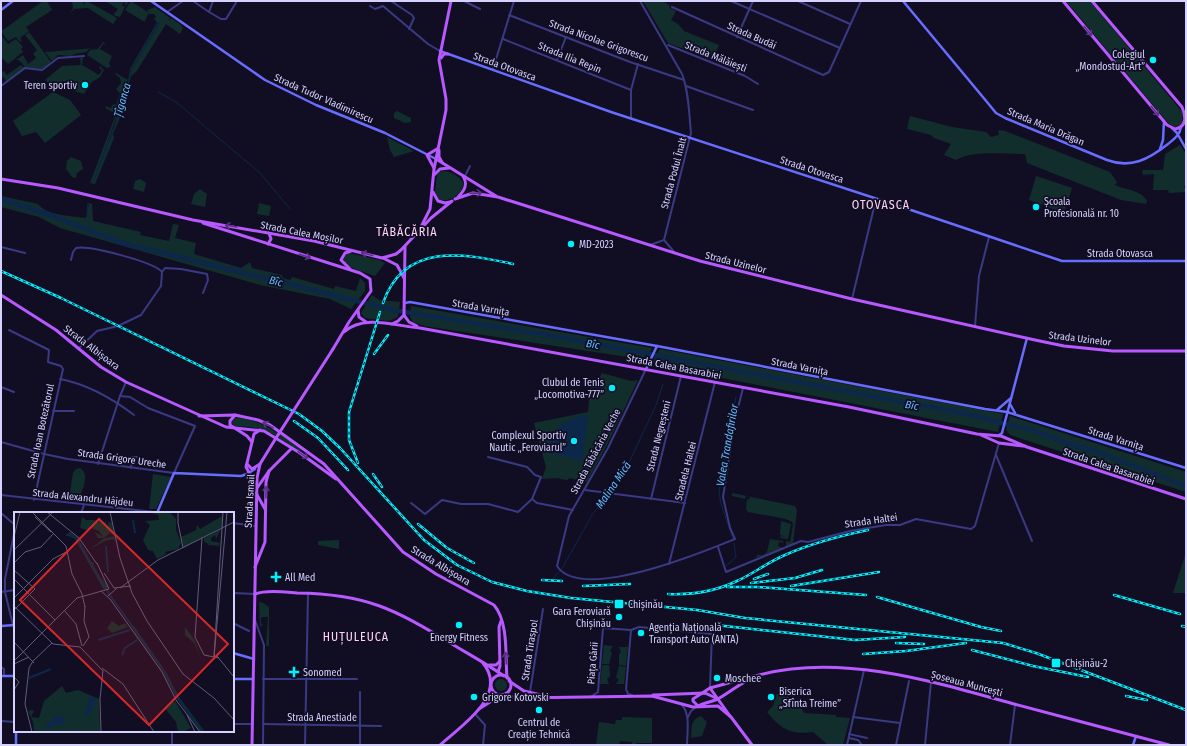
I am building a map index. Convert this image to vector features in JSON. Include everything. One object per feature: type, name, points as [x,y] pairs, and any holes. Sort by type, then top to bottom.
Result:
[{"type":"main road","points":[[444,86],[439,64],[440,51],[451,1]]},
{"type":"main road","points":[[1064,1],[1164,121],[1171,128],[1183,126],[1186,115],[1184,107],[1092,1]]},
{"type":"main road","points":[[448,54],[444,54],[441,59],[446,110],[434,169],[433,187],[434,195],[437,200],[445,203],[454,200]]},
{"type":"main road","points":[[434,169],[427,155],[434,152],[439,145]]},
{"type":"main road","points":[[439,145],[440,157],[446,165]]},
{"type":"main road","name":"Strada Uzinelor","points":[[436,159],[498,197]]},
{"type":"main road","points":[[433,178],[440,168],[453,169]]},
{"type":"main road","points":[[382,258],[396,254],[418,232],[463,192],[466,185],[461,174]]},
{"type":"main road","name":"Strada Calea Moșilor","points":[[1,179],[58,188],[193,220],[269,233],[353,250],[382,258],[397,265],[404,280]]},
{"type":"main road","points":[[418,232],[429,211],[433,187]]},
{"type":"main road","name":"Strada Uzinelor","points":[[454,200],[473,193],[498,197],[700,262],[852,299],[1064,346],[1113,351],[1186,351]]},
{"type":"main road","name":"Strada Calea Moșilor","points":[[193,220],[364,275],[370,279],[370,293]]},
{"type":"main road","points":[[268,244],[271,239],[269,233]]},
{"type":"main road","points":[[389,325],[398,321],[404,315],[405,246]]},
{"type":"main road","points":[[352,271],[344,265],[341,260],[345,253],[353,250]]},
{"type":"main road","name":"Strada Ismail","points":[[252,745],[255,594],[254,568],[257,469],[349,322],[370,293]]},
{"type":"main road","name":"Strada Albișoara","points":[[1,295],[56,330],[101,367],[126,382],[199,416],[233,428],[260,430],[269,433],[314,462],[341,483]]},
{"type":"main road","points":[[358,310],[359,317],[366,322]]},
{"type":"main road","points":[[404,315],[409,322],[420,328]]},
{"type":"main road","name":"Strada Calea Basarabiei","points":[[344,332],[356,323],[366,322],[420,328],[715,382],[977,434],[1004,437],[1027,447],[1186,499]]},
{"type":"main road","points":[[235,415],[230,421],[233,428],[247,436],[252,442]]},
{"type":"main road","name":"Strada Albișoara","points":[[199,416],[235,415],[252,418],[266,424],[317,457],[329,468],[403,552],[436,574],[492,603],[498,611],[504,629],[507,678]]},
{"type":"main road","points":[[260,430],[254,434],[246,466],[248,474],[266,510]]},
{"type":"main road","name":"Strada Calea Basarabiei","points":[[977,434],[999,443],[1027,447]]},
{"type":"main road","points":[[998,436],[999,443]]},
{"type":"main road","points":[[999,443],[1004,437]]},
{"type":"main road","points":[[256,489],[269,471],[292,448]]},
{"type":"main road","points":[[314,462],[317,461],[317,457]]},
{"type":"main road","points":[[246,466],[257,469],[262,475],[269,471]]},
{"type":"main road","points":[[254,568],[265,542],[266,482],[269,471]]},
{"type":"main road","points":[[255,594],[268,592],[347,596],[390,609],[410,619],[482,663],[496,665],[500,661]]},
{"type":"main road","name":"Strada Albișoara","points":[[495,677],[498,672],[500,661],[501,621]]},
{"type":"main road","points":[[482,663],[488,671],[494,692],[514,698],[552,696],[652,696],[699,693],[709,694],[718,699]]},
{"type":"main road","points":[[489,665],[521,690],[530,693],[552,696]]},
{"type":"main road","name":"Șoseaua Muncești","points":[[699,693],[729,682],[803,668],[865,669],[931,680],[1169,745]]},
{"type":"main road","name":"Șoseaua Muncești","points":[[698,706],[718,699],[758,676]]},
{"type":"main road","points":[[440,745],[479,709],[486,700],[495,677],[507,678]]},
{"type":"main road","points":[[479,709],[510,689],[507,678]]},
{"type":"main road","points":[[729,682],[732,684],[733,689]]},
{"type":"main road","points":[[710,688],[725,706],[731,717],[752,745]]},
{"type":"main road","points":[[698,706],[693,700],[699,693]]},
{"type":"main road","points":[[725,694],[725,706]]},
{"type":"main road","points":[[652,696],[690,706],[718,706],[731,717]]},
{"type":"street","points":[[1,10],[13,1]]},
{"type":"street","name":"Strada Tudor Vladimirescu","points":[[151,1],[270,83],[316,105],[385,133],[436,159]]},
{"type":"street","points":[[167,12],[183,1]]},
{"type":"street","points":[[193,1],[221,19],[226,19],[238,1]]},
{"type":"street","points":[[209,12],[213,1]]},
{"type":"street","points":[[391,1],[412,15],[414,18],[409,29]]},
{"type":"street","points":[[464,1],[480,9]]},
{"type":"street","points":[[493,69],[514,1]]},
{"type":"street","name":"Strada Podul Înalt","points":[[640,1],[666,44],[684,80],[690,119],[690,138],[664,240]]},
{"type":"street","points":[[731,1],[840,48],[861,1]]},
{"type":"street","points":[[737,37],[753,1]]},
{"type":"street","points":[[798,1],[850,24]]},
{"type":"street","name":"Strada Maria Drăgan","points":[[903,1],[1000,116],[1116,163],[1137,162],[1148,158],[1177,136]]},
{"type":"street","points":[[370,6],[375,9],[383,6],[433,48],[440,51]]},
{"type":"street","name":"Strada Budăi","points":[[672,7],[825,75],[829,72],[840,48]]},
{"type":"street","name":"Strada Nicolae Grigorescu","points":[[509,15],[684,80]]},
{"type":"street","points":[[557,60],[566,37]]},
{"type":"street","name":"Strada Ilia Repin","points":[[503,39],[631,90]]},
{"type":"street","name":"Strada Mălăiești","points":[[666,44],[745,76],[758,84]]},
{"type":"street","name":"Strada Otovasca","points":[[440,51],[690,138],[1064,261],[1186,261]]},
{"type":"street","points":[[1,86],[26,68],[42,70],[58,58],[84,56]]},
{"type":"street","points":[[631,118],[631,90],[638,64]]},
{"type":"street","points":[[686,86],[753,110]]},
{"type":"street","points":[[1159,151],[1163,140],[1164,121]]},
{"type":"street","points":[[1177,136],[1183,126]]},
{"type":"street","points":[[1171,128],[1177,133],[1177,136],[1186,150]]},
{"type":"street","points":[[466,185],[465,176],[470,166]]},
{"type":"street","points":[[852,299],[876,198]]},
{"type":"street","points":[[975,326],[978,276],[989,237]]},
{"type":"street","points":[[648,245],[664,240],[677,254]]},
{"type":"street","points":[[1,247],[25,252]]},
{"type":"street","points":[[71,260],[73,252],[76,248],[95,249],[110,252],[154,266],[162,272]]},
{"type":"street","points":[[162,272],[164,269],[170,268],[207,274],[208,280],[203,293]]},
{"type":"street","points":[[78,348],[97,331],[118,326],[141,315],[162,286],[162,272]]},
{"type":"street","name":"Strada Varnița","points":[[405,305],[410,302],[1015,414],[1186,468]]},
{"type":"street","name":"Strada Ioan Botezătorul","points":[[9,330],[49,350],[48,362],[61,366],[63,369],[34,500]]},
{"type":"street","points":[[998,436],[1002,432],[1027,338]]},
{"type":"street","name":"Strada Tăbăcăria Veche","points":[[657,347],[608,448],[567,523],[558,568],[561,571],[580,579],[603,579],[618,577],[669,564]]},
{"type":"street","name":"Strada Negreșteni","points":[[651,499],[681,376]]},
{"type":"street","points":[[60,378],[71,381],[117,403],[134,415]]},
{"type":"street","points":[[98,464],[117,403],[126,382]]},
{"type":"street","name":"Stradela Haltei","points":[[669,564],[715,382]]},
{"type":"street","points":[[1,387],[14,392]]},
{"type":"street","points":[[669,564],[735,539],[730,528],[723,497],[735,420],[743,388]]},
{"type":"street","points":[[120,396],[130,397],[145,406],[192,424],[196,428],[174,473],[157,512]]},
{"type":"street","points":[[996,411],[1012,398]]},
{"type":"street","points":[[1010,404],[1015,414]]},
{"type":"street","points":[[53,411],[74,412]]},
{"type":"street","points":[[1002,432],[1004,437]]},
{"type":"street","name":"Strada Grigore Ureche","points":[[1,442],[44,454],[98,464],[174,473],[243,476],[257,469]]},
{"type":"street","name":"Strada Haltei","points":[[718,546],[726,572],[798,542],[808,542],[850,530],[886,525],[900,525],[916,519],[972,529],[975,526],[999,443]]},
{"type":"street","points":[[996,455],[1032,541]]},
{"type":"street","points":[[411,503],[425,514],[442,500],[461,504],[488,504],[518,512],[532,499],[541,477],[535,475],[528,467],[488,456]]},
{"type":"street","points":[[131,468],[131,458],[137,457]]},
{"type":"street","points":[[243,476],[246,466]]},
{"type":"street","points":[[585,490],[685,503]]},
{"type":"street","name":"Strada Alexandru Hâjdeu","points":[[1,495],[148,512]]},
{"type":"street","points":[[532,499],[537,503],[573,510]]},
{"type":"street","points":[[81,512],[84,505]]},
{"type":"street","points":[[1,513],[14,524]]},
{"type":"street","points":[[234,523],[256,526]]},
{"type":"street","points":[[1,626],[14,625],[4,579],[14,534]]},
{"type":"street","points":[[1,592],[14,590]]},
{"type":"street","points":[[234,593],[255,594]]},
{"type":"street","points":[[305,745],[308,593]]},
{"type":"street","name":"Strada Tiraspol","points":[[530,693],[543,609]]},
{"type":"street","points":[[254,616],[264,645],[263,745]]},
{"type":"street","points":[[234,624],[249,631]]},
{"type":"street","points":[[633,696],[628,694],[626,689],[631,630],[639,627],[712,634],[710,688]]},
{"type":"street","name":"Piața Gării","points":[[590,696],[596,695],[598,692],[603,628],[631,630]]},
{"type":"street","points":[[234,653],[254,659]]},
{"type":"street","points":[[1,667],[4,669],[3,676],[14,676]]},
{"type":"street","points":[[847,745],[865,669]]},
{"type":"street","points":[[234,679],[253,679]]},
{"type":"street","points":[[263,679],[358,679]]},
{"type":"street","points":[[925,745],[931,680]]},
{"type":"street","points":[[896,745],[909,681]]},
{"type":"street","points":[[360,692],[360,745]]},
{"type":"street","points":[[679,702],[685,708],[687,718],[687,745]]},
{"type":"street","points":[[1010,745],[1015,704]]},
{"type":"street","points":[[687,718],[691,711],[698,706]]},
{"type":"street","points":[[475,713],[485,725],[483,745]]},
{"type":"street","points":[[853,717],[900,723]]},
{"type":"street","points":[[1,721],[14,722]]},
{"type":"street","points":[[234,724],[253,724]]},
{"type":"street","name":"Strada Anestiade","points":[[263,724],[381,726]]},
{"type":"street","points":[[16,732],[16,745]]},
{"type":"street","points":[[172,732],[172,745]]},
{"type":"street","points":[[850,734],[867,738]]},
{"type":"street","points":[[1133,745],[1136,736]]},
{"type":"street","points":[[849,738],[858,740],[862,745]]},
{"type":"green space","points":[[43,1],[47,1],[52,10],[26,27],[29,31],[20,38],[22,41],[20,42],[16,37],[8,41],[1,31],[1,28],[3,30]]},
{"type":"green space","points":[[72,1],[84,1],[83,5],[87,1],[117,18],[113,24],[88,8],[74,9],[70,13],[73,8]]},
{"type":"green space","points":[[105,1],[129,1],[126,6],[124,2],[122,5],[125,7],[120,17],[113,15],[118,9]]},
{"type":"green space","points":[[131,1],[149,13],[147,10],[155,7],[170,18],[167,22],[171,18],[183,28],[180,34],[166,24],[136,72],[131,76],[121,115],[113,134],[114,138],[95,184],[90,183],[116,114],[105,108],[106,106],[111,108],[113,104],[116,105],[120,93],[116,89],[121,83],[120,78],[115,74],[116,73],[128,80],[93,182],[111,138],[131,72],[160,23],[158,22],[131,70],[128,79],[130,69],[157,22],[154,19],[156,17],[154,14],[148,14],[145,21],[143,21],[125,10]]},
{"type":"green space","points":[[643,1],[662,1],[669,5],[670,8],[676,11],[671,20],[678,24],[684,31],[719,45],[713,60],[668,43]]},
{"type":"green space","points":[[1066,1],[1090,1],[1183,113],[1182,124],[1175,127],[1169,124]]},
{"type":"green space","points":[[29,32],[51,62],[42,69],[25,67],[19,60],[16,60],[23,55],[28,64],[36,58],[33,54],[37,50],[25,35]]},
{"type":"green space","points":[[1,35],[8,44],[16,39],[23,47],[21,49],[23,52],[8,64],[1,57]]},
{"type":"green space","points":[[103,42],[106,44],[103,44],[100,49],[112,56],[109,64],[111,66],[107,68],[87,55],[90,50],[98,49]]},
{"type":"green space","points":[[96,48],[89,49],[86,52],[74,54],[72,56],[58,55],[52,61],[45,52]]},
{"type":"green space","points":[[83,57],[82,65],[99,75],[102,70],[99,68],[100,66],[104,70],[100,77],[92,82],[84,94],[62,87],[57,89],[45,80],[62,66],[81,65],[80,58]]},
{"type":"green space","points":[[21,65],[25,68],[6,81],[3,77],[1,78],[1,72],[4,71],[7,75]]},
{"type":"green space","points":[[53,92],[70,100],[81,115],[45,143],[36,132],[22,136],[13,121]]},
{"type":"green space","points":[[397,111],[411,118],[411,122],[405,123],[394,118],[394,113]]},
{"type":"green space","points":[[910,116],[952,127],[986,132],[991,137],[999,135],[998,130],[1005,131],[1110,172],[1117,182],[1115,185],[1141,194],[1147,201],[1146,204],[1121,200],[1027,163],[1025,154],[980,154],[963,157],[956,160],[944,155],[951,144],[934,138],[931,135],[907,129]]},
{"type":"green space","points":[[387,137],[414,151],[394,157],[390,150]]},
{"type":"green space","points":[[1180,145],[1186,154],[1186,185],[1184,186],[1186,192],[1169,193],[1168,190],[1153,190],[1154,174],[1143,175],[1142,170],[1163,170],[1165,154]]},
{"type":"green space","points":[[71,157],[81,161],[83,169],[77,173],[76,178],[72,177],[66,169],[67,161]]},
{"type":"green space","points":[[440,170],[442,175],[441,171],[451,173],[457,176],[463,183],[463,187],[459,193],[448,200],[440,200],[435,193],[437,192],[435,192],[437,175]]},
{"type":"green space","points":[[1036,176],[1072,188],[1064,213],[1029,200]]},
{"type":"green space","points":[[140,179],[146,183],[144,192],[133,189],[135,181]]},
{"type":"green space","points":[[200,189],[207,194],[205,207],[191,204],[194,194]]},
{"type":"green space","points":[[1,196],[38,204],[47,211],[53,213],[86,218],[89,203],[92,204],[93,221],[141,232],[140,235],[169,241],[173,224],[179,225],[175,238],[196,243],[194,254],[241,268],[250,262],[252,268],[282,275],[283,278],[290,280],[292,277],[334,289],[335,286],[356,291],[360,278],[365,283],[365,291],[351,309],[330,299],[260,285],[60,228],[39,217],[1,207]]},
{"type":"green space","points":[[259,203],[271,206],[269,216],[257,214]]},
{"type":"green space","points":[[349,253],[379,260],[385,263],[375,276],[353,268],[345,263],[343,260],[346,254]]},
{"type":"green space","points":[[372,295],[379,300],[400,302],[398,317],[389,321],[365,318],[361,313]]},
{"type":"green space","points":[[411,306],[652,348],[647,360],[424,326],[413,322],[410,317]]},
{"type":"green space","points":[[660,349],[1003,414],[998,432],[651,364]]},
{"type":"green space","name":"Complexul Sportiv Nautic „Feroviarul”","points":[[602,373],[631,381],[638,380],[607,445],[587,482],[569,478],[568,480],[559,478],[542,479],[546,467],[534,423],[588,412],[591,380],[598,380]]},
{"type":"green space","points":[[1010,416],[1186,472],[1186,492],[1010,435],[1006,430]]},
{"type":"green space","points":[[236,417],[254,421],[270,428],[301,450],[299,451],[269,432],[255,428],[235,426],[232,423],[233,419]]},
{"type":"green space","points":[[80,468],[83,470],[85,480],[80,495],[75,497],[70,492],[73,473],[76,469]]},
{"type":"green space","points":[[153,474],[171,477],[156,509],[149,509]]},
{"type":"green space","points":[[732,493],[795,506],[797,510],[793,544],[786,547],[786,541],[790,542],[793,525],[792,522],[786,519],[748,512],[746,509],[747,499],[749,500],[750,497],[746,496],[745,499],[732,496]]},
{"type":"green space","points":[[781,521],[791,524],[788,539],[780,538],[781,536],[787,537],[780,535]]},
{"type":"green space","points":[[770,539],[782,541],[784,543],[779,542],[778,546],[783,548],[756,558],[757,555],[763,555],[767,552]]},
{"type":"green space","points":[[339,540],[339,549],[318,545],[318,541]]},
{"type":"green space","points":[[1186,552],[1186,593],[1173,593]]},
{"type":"green space","points":[[259,602],[269,607],[269,646],[266,646],[268,617],[261,617],[261,623],[263,625],[260,627]]},
{"type":"green space","points":[[604,645],[613,646],[610,651],[612,653],[609,664],[602,664]]},
{"type":"green space","points":[[619,647],[628,647],[626,666],[619,665],[619,654],[621,652]]},
{"type":"green space","points":[[602,665],[609,665],[610,676],[607,679],[609,684],[600,684]]},
{"type":"green space","points":[[619,666],[626,667],[624,684],[616,684],[619,680],[616,677]]},
{"type":"green space","points":[[503,679],[506,680],[506,690],[499,691],[496,690],[495,683],[496,680]]},
{"type":"green space","points":[[785,690],[793,704],[799,704],[804,713],[836,715],[836,717],[850,718],[843,745],[827,744],[813,732],[798,733],[787,730],[777,723],[767,712],[773,706],[777,694]]},
{"type":"green space","points":[[701,716],[707,722],[702,736],[691,738],[693,722]]},
{"type":"green space","points":[[622,717],[652,718],[652,743],[636,743],[636,745],[632,745],[632,742],[620,741],[619,745],[596,745],[599,722],[615,724],[616,720],[622,720]]},
{"type":"water","points":[[159,21],[160,23],[131,72],[111,138],[92,182],[114,126],[131,70]]},
{"type":"water","points":[[581,415],[588,417],[582,461],[550,453],[551,434],[564,423]]},
{"type":"waterway","points":[[158,92],[176,102],[260,173],[290,209]]},
{"type":"waterway","name":"Bîc","points":[[1,199],[53,216],[119,242],[393,310],[569,339],[972,415],[1030,429],[1069,444],[1101,453],[1186,486]]},
{"type":"waterway","name":"Țîganca","points":[[88,203],[87,211],[90,231]]},
{"type":"waterway","name":"Bîc","points":[[535,340],[536,334]]},
{"type":"waterway","name":"Malina Mică","points":[[669,367],[673,359]]},
{"type":"waterway","name":"Valea Trandafirilor","points":[[740,380],[742,372]]},
{"type":"waterway","name":"Malina Mică","points":[[552,580],[563,567],[592,515],[627,467],[656,405],[663,384]]},
{"type":"waterway","name":"Valea Trandafirilor","points":[[733,539],[721,504],[719,492],[736,397]]},
{"type":"waterway","name":"Valea Trandafirilor","points":[[726,566],[736,557],[734,543]]},
{"type":"railway","points":[[383,303],[393,283],[405,270],[420,261],[437,256],[455,255],[513,264]]},
{"type":"railway","points":[[1,271],[61,298],[299,414],[322,431],[340,448],[424,540],[457,565],[492,582],[527,591],[571,598],[697,610],[745,618],[1003,643],[1036,653],[1186,710]]},
{"type":"railway","points":[[358,463],[349,440],[349,412],[380,312]]},
{"type":"railway","points":[[374,354],[388,335]]},
{"type":"railway","points":[[294,421],[318,438],[348,470]]},
{"type":"railway","points":[[373,474],[382,487]]},
{"type":"railway","points":[[418,524],[447,548],[474,563]]},
{"type":"railway","points":[[668,594],[686,594],[712,590],[743,578],[773,561],[805,547],[826,540],[868,530]]},
{"type":"railway","points":[[751,583],[795,578],[822,570]]},
{"type":"railway","points":[[791,586],[879,572]]},
{"type":"railway","points":[[754,579],[768,574]]},
{"type":"railway","points":[[542,580],[562,581]]},
{"type":"railway","points":[[583,586],[630,584]]},
{"type":"railway","points":[[727,587],[757,587],[866,595]]},
{"type":"railway","points":[[1114,595],[1180,614]]},
{"type":"railway","points":[[877,597],[981,627],[1001,631]]},
{"type":"railway","points":[[715,625],[855,640],[905,637]]},
{"type":"railway","points":[[1182,626],[1186,627]]},
{"type":"railway","points":[[896,643],[924,644]]},
{"type":"railway","points":[[863,654],[906,651],[966,643]]},
{"type":"railway","points":[[972,650],[1033,666],[1088,677]]},
{"type":"railway","points":[[1126,696],[1147,700]]},
{"type":"place","name":"Colegiul „Mondostud-Art”","points":[[1153,60]]},
{"type":"place","name":"Teren sportiv","points":[[85,85]]},
{"type":"place","name":"Școala Profesională nr. 10","points":[[1036,207]]},
{"type":"place","name":"MD-2023","points":[[571,244]]},
{"type":"place","name":"Clubul de Tenis „Locomotiva-777”","points":[[612,388]]},
{"type":"place","name":"Complexul Sportiv Nautic „Feroviarul”","points":[[574,441]]},
{"type":"place","name":"All Med","points":[[276,577]]},
{"type":"place","name":"Chișinău","points":[[619,604]]},
{"type":"place","name":"Gara Feroviară Chișinău","points":[[619,617]]},
{"type":"place","name":"Energy Fitness","points":[[459,625]]},
{"type":"place","name":"Agenția Națională Transport Auto (ANTA)","points":[[641,633]]},
{"type":"place","name":"Chișinău-2","points":[[1056,663]]},
{"type":"place","name":"Sonomed","points":[[294,672]]},
{"type":"place","name":"Moschee","points":[[717,678]]},
{"type":"place","name":"Grigore Kotovski","points":[[474,697]]},
{"type":"place","name":"Biserica „Sfînta Treime”","points":[[771,697]]},
{"type":"place","name":"Centrul de Creație Tehnică","points":[[539,710]]},
{"type":"district","name":"OTOVASCA","points":[[881,205]]},
{"type":"district","name":"TĂBĂCĂRIA","points":[[407,232]]},
{"type":"district","name":"HUȚULEUCA","points":[[356,637]]}]
